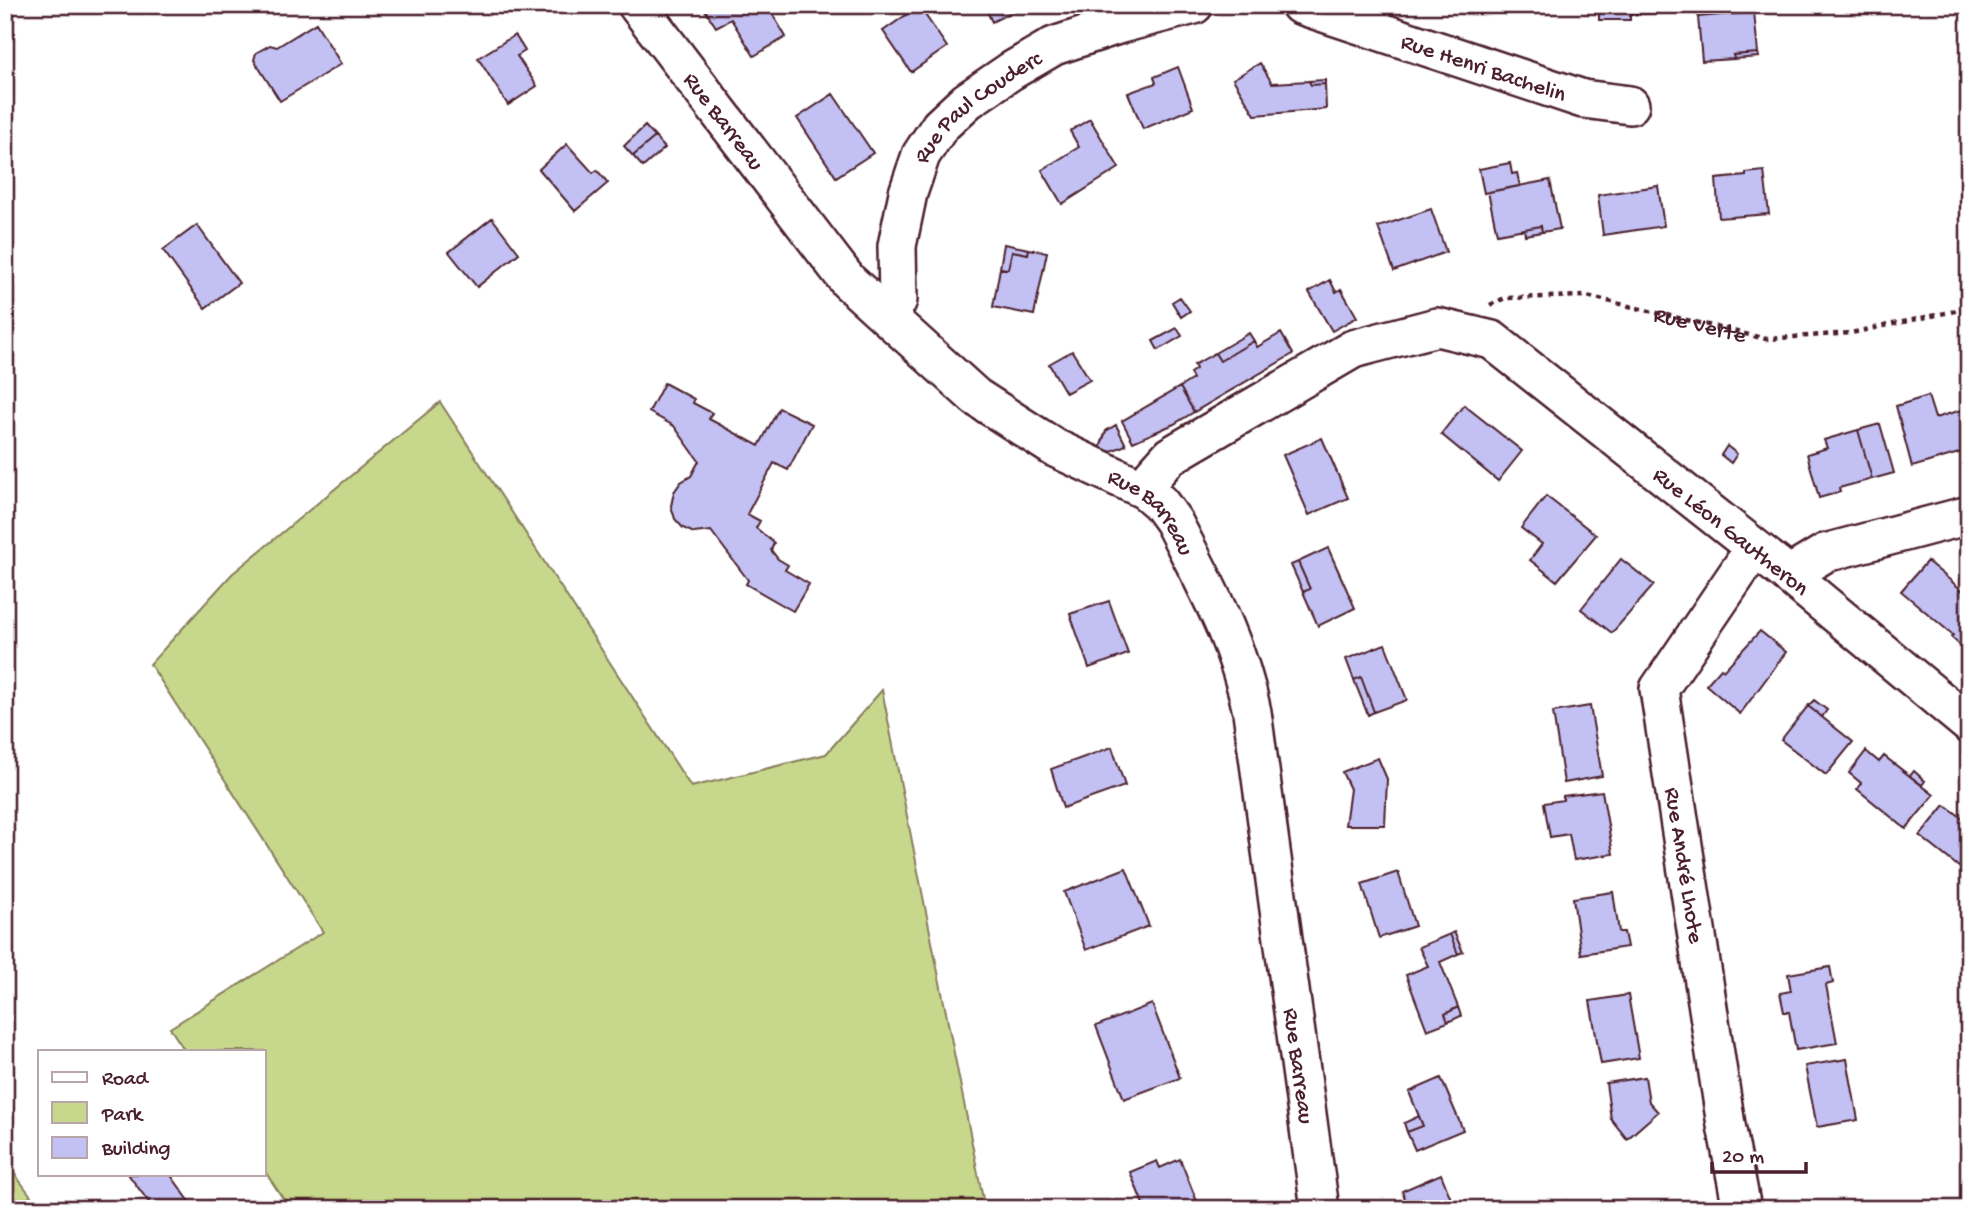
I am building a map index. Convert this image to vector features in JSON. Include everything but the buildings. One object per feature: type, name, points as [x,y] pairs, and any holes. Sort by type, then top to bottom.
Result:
[{"type":"street","name":"Rue Barreau","points":[[637,5],[848,281],[976,397],[1055,448],[1145,490],[1160,503],[1173,521],[1234,645],[1245,677],[1320,1209]]},
{"type":"street","name":"Rue Paul Couderc","points":[[888,317],[898,300],[897,246],[908,194],[921,155],[940,126],[967,101],[1054,46],[1121,24],[1194,5]]},
{"type":"street","name":"Rue Henri Bachelin","points":[[1300,5],[1583,99],[1630,105]]},
{"type":"street","name":"Rue Léon Gautheron","points":[[1437,327],[1492,340],[1789,575],[1969,724]]},
{"type":"street","points":[[1145,490],[1153,475],[1170,456],[1353,349],[1437,327]]},
{"type":"street","points":[[1789,575],[1825,552],[1969,515]]},
{"type":"street","name":"Rue André Lhote","points":[[1742,1209],[1726,1125],[1659,689],[1754,549]]},
{"type":"path","name":"Rue Verte","points":[[1437,327],[1505,298],[1587,296],[1766,339],[1851,333],[1969,308]]},
{"type":"green space","points":[[440,402],[691,787],[826,754],[882,690],[985,1209],[290,1209],[266,1173],[266,1050],[184,1050],[170,1028],[323,932],[150,664],[232,574]]},
{"type":"green space","points":[[5,1161],[31,1196],[13,1209],[5,1209]]}]
